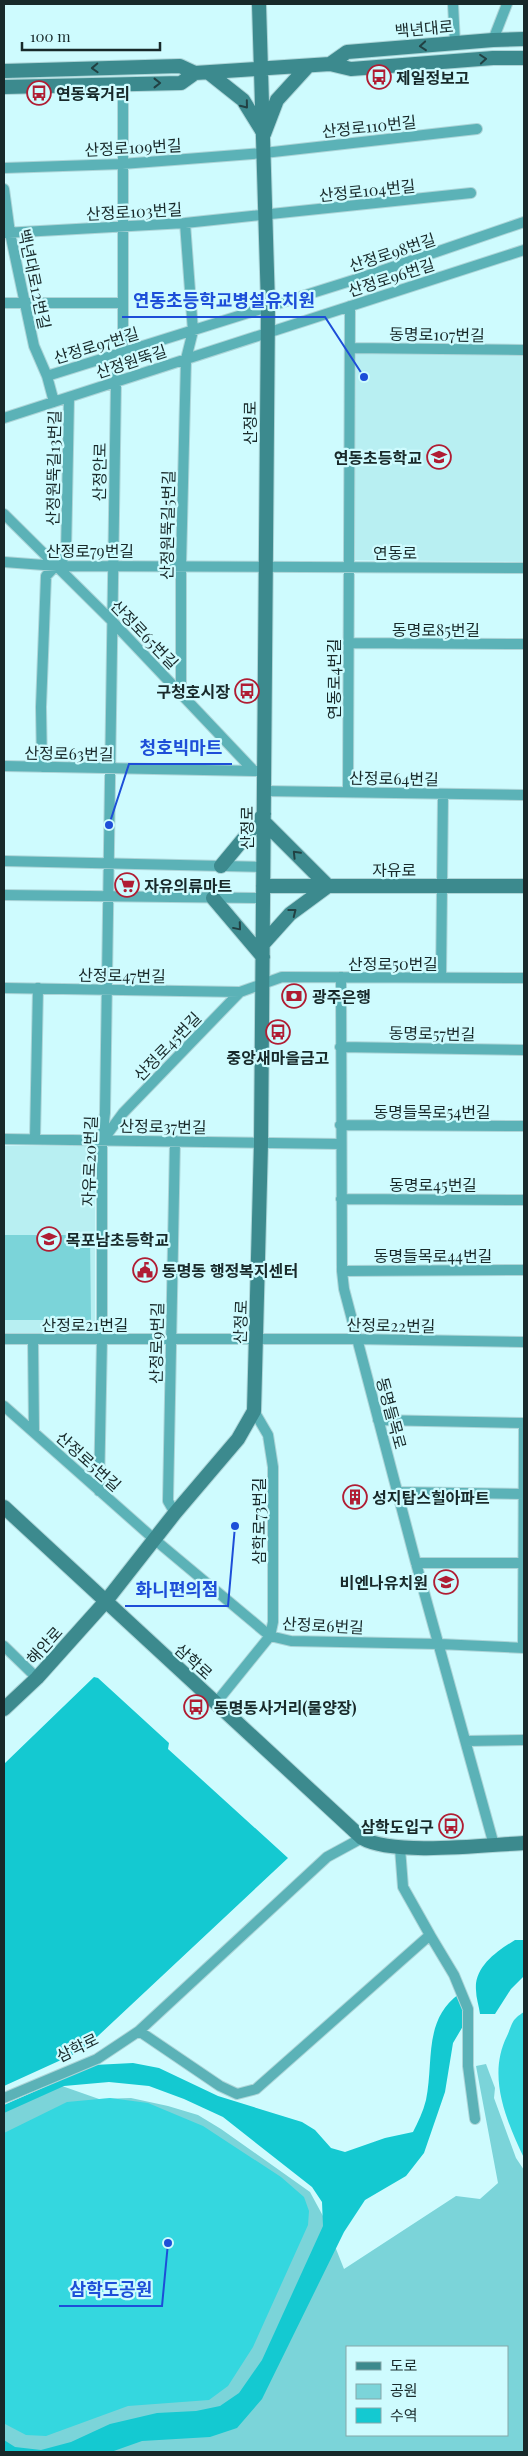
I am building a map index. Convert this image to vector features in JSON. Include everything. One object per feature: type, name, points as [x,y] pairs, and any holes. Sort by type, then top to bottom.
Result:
[{"type":"street","name":"산정로","points":[[106,1601],[174,1513],[238,1440],[254,1411],[261,1143],[264,791],[259,771],[266,566],[268,305],[259,4]]},
{"type":"street","points":[[453,4],[456,44]]},
{"type":"street","points":[[493,40],[507,4]]},
{"type":"street","name":"백년대로","points":[[330,64],[347,52],[524,39]]},
{"type":"street","name":"백년대로","points":[[4,87],[181,82],[202,73],[330,64],[352,69],[493,58],[524,58]]},
{"type":"street","name":"백년대로","points":[[4,71],[180,66],[202,73]]},
{"type":"street","points":[[264,134],[276,100],[308,66]]},
{"type":"street","points":[[202,73],[242,100],[264,134]]},
{"type":"street","name":"산정안로","points":[[110,862],[111,620],[116,381],[122,353],[124,83]]},
{"type":"street","name":"산정로110번길","points":[[264,153],[477,129]]},
{"type":"street","name":"산정로109번길","points":[[4,168],[122,164],[264,153]]},
{"type":"street","name":"백년대로12번길","points":[[4,189],[7,233],[26,303],[34,346],[47,376],[54,402]]},
{"type":"street","name":"산정로104번길","points":[[266,216],[471,193]]},
{"type":"street","name":"산정로103번길","points":[[7,233],[185,223],[266,216]]},
{"type":"street","name":"산정로98번길","points":[[268,305],[360,278],[524,222]]},
{"type":"street","name":"산정원뚝길5번길","points":[[181,692],[181,565],[186,359],[193,330],[185,223]]},
{"type":"street","name":"산정로96번길","points":[[267,332],[524,250]]},
{"type":"street","points":[[4,303],[123,303]]},
{"type":"street","name":"산정로97번길","points":[[47,376],[268,305]]},
{"type":"street","name":"연동로4번길","points":[[348,792],[350,306]]},
{"type":"street","name":"산정원뚝길","points":[[4,418],[267,332]]},
{"type":"street","name":"동명로107번길","points":[[350,348],[524,350]]},
{"type":"street","name":"산정원뚝길13번길","points":[[42,767],[41,708],[46,576],[66,555],[69,397]]},
{"type":"street","name":"산정로65번길","points":[[4,514],[259,771]]},
{"type":"street","name":"산정로79번길","points":[[4,562],[56,566],[266,566]]},
{"type":"street","name":"연동로","points":[[266,566],[524,568]]},
{"type":"street","name":"동명로85번길","points":[[348,643],[524,644]]},
{"type":"street","name":"산정로63번길","points":[[4,766],[259,771]]},
{"type":"street","name":"산정로64번길","points":[[264,791],[524,795]]},
{"type":"street","points":[[441,978],[443,794]]},
{"type":"street","points":[[213,898],[263,950],[277,925],[328,886],[264,818],[221,866]]},
{"type":"street","points":[[4,861],[263,867]]},
{"type":"street","name":"자유로20번길","points":[[99,1490],[102,1338],[102,1140],[106,1113],[110,862]]},
{"type":"street","name":"자유로","points":[[4,895],[110,895],[213,898],[328,886],[524,886]]},
{"type":"street","name":"동명들목로","points":[[340,977],[340,1144],[342,1271],[344,1289],[416,1563],[494,1844]]},
{"type":"street","name":"산정로50번길","points":[[262,985],[282,978],[524,978]]},
{"type":"street","name":"산정로45번길","points":[[102,1140],[123,1113],[240,992],[262,985]]},
{"type":"street","name":"산정로47번길","points":[[4,988],[240,992]]},
{"type":"street","points":[[35,1139],[38,988]]},
{"type":"street","name":"동명로57번길","points":[[340,1047],[524,1050]]},
{"type":"street","name":"동명들목로54번길","points":[[340,1125],[524,1126]]},
{"type":"street","name":"산정로37번길","points":[[4,1139],[340,1144]]},
{"type":"street","name":"산정로9번길","points":[[174,1141],[168,1501],[174,1513]]},
{"type":"street","name":"동명로45번길","points":[[341,1199],[524,1200]]},
{"type":"street","name":"동명들목로44번길","points":[[342,1271],[524,1270]]},
{"type":"street","name":"산정로21번길","points":[[4,1339],[257,1339]]},
{"type":"street","points":[[33,1339],[34,1432]]},
{"type":"street","name":"산정로22번길","points":[[257,1339],[524,1342]]},
{"type":"street","name":"산정로5번길","points":[[4,1406],[154,1539]]},
{"type":"street","name":"삼학로73번길","points":[[254,1411],[268,1435],[273,1467],[273,1617],[270,1636]]},
{"type":"street","points":[[378,1420],[524,1424],[524,1648]]},
{"type":"street","points":[[398,1492],[524,1494]]},
{"type":"street","name":"삼학로","points":[[4,1508],[215,1704],[362,1838],[371,1844],[400,1848],[524,1843]]},
{"type":"street","name":"산정로6번길","points":[[154,1539],[270,1636],[291,1641],[524,1648]]},
{"type":"street","points":[[416,1563],[523,1563]]},
{"type":"street","name":"해안로","points":[[4,1709],[37,1678],[106,1601]]},
{"type":"street","points":[[215,1704],[270,1636]]},
{"type":"street","points":[[4,1646],[37,1678]]},
{"type":"street","points":[[466,1741],[524,1740]]},
{"type":"street","name":"삼학로","points":[[4,2098],[97,2060],[139,2032],[327,1857],[362,1838]]},
{"type":"street","points":[[400,1848],[403,1887],[454,1975],[466,2002],[470,2034],[468,2066],[475,2119]]},
{"type":"street","points":[[139,2032],[220,2086],[237,2094],[250,2092],[268,2081],[430,1935]]},
{"type":"shaded area","name":"연동초등학교","points":[[356,352],[524,354],[524,562],[353,560]]},
{"type":"shaded area","name":"목포남초등학교","points":[[4,1146],[90,1146],[95,1153],[95,1324],[87,1332],[4,1334]]},
{"type":"shaded area","points":[[524,2012],[524,2158],[505,2113],[501,2098],[499,2067],[501,2051],[514,2020]]},
{"type":"shaded area","points":[[110,2098],[148,2103],[203,2126],[281,2177],[304,2197],[309,2211],[308,2225],[253,2347],[228,2386],[209,2400],[128,2406],[46,2436],[26,2435],[5,2424],[4,2421],[4,2133],[67,2102]]},
{"type":"green space","points":[[4,1235],[90,1235],[91,1320],[4,1320]]},
{"type":"green space","points":[[486,2064],[495,2088],[494,2098],[516,2158],[524,2170],[524,2452],[4,2452],[4,2112],[62,2086],[99,2099],[131,2098],[198,2115],[310,2192],[323,2216],[344,2269],[456,2196],[480,2199],[498,2183],[476,2066]]},
{"type":"water","points":[[94,1677],[98,1678],[169,1743],[168,1749],[288,1858],[83,2050],[4,2086],[4,1764]]},
{"type":"water","points":[[515,1940],[524,1940],[524,1976],[511,1989],[495,2014],[480,2014],[476,1996],[476,1982],[479,1974],[488,1960]]},
{"type":"water","points":[[459,1994],[466,2006],[466,2021],[453,2043],[445,2092],[424,2153],[406,2176],[365,2200],[344,2232],[262,2399],[237,2428],[210,2437],[142,2441],[111,2452],[4,2452],[4,2440],[15,2447],[41,2450],[71,2442],[110,2424],[157,2413],[196,2411],[220,2406],[239,2393],[262,2360],[323,2226],[322,2202],[312,2187],[223,2117],[184,2099],[149,2086],[109,2082],[64,2086],[4,2113],[4,2105],[94,2065],[133,2063],[159,2068],[218,2096],[302,2122],[315,2130],[331,2148],[345,2152],[385,2138],[413,2132],[426,2100],[435,2029],[440,2016],[448,2004]]},
{"type":"place","name":"제일정보고","points":[[379,77]]},
{"type":"place","name":"연동육거리","points":[[39,93]]},
{"type":"place","name":"연동초등학교병설유치원","points":[[364,377]]},
{"type":"place","name":"연동초등학교","points":[[439,457]]},
{"type":"place","name":"구청호시장","points":[[247,691]]},
{"type":"place","name":"청호빅마트","points":[[109,825]]},
{"type":"place","name":"자유의류마트","points":[[127,885]]},
{"type":"place","name":"광주은행","points":[[294,996]]},
{"type":"place","name":"중앙새마을금고","points":[[278,1032]]},
{"type":"place","name":"목포남초등학교","points":[[49,1239]]},
{"type":"place","name":"동명동 행정복지센터","points":[[145,1270]]},
{"type":"place","name":"성지탑스힐아파트","points":[[355,1497]]},
{"type":"place","name":"화니편의점","points":[[235,1526]]},
{"type":"place","name":"비엔나유치원","points":[[446,1582]]},
{"type":"place","name":"동명동사거리(물양장)","points":[[196,1707]]},
{"type":"place","name":"삼학도입구","points":[[451,1826]]},
{"type":"place","name":"삼학도공원","points":[[168,2243]]}]
